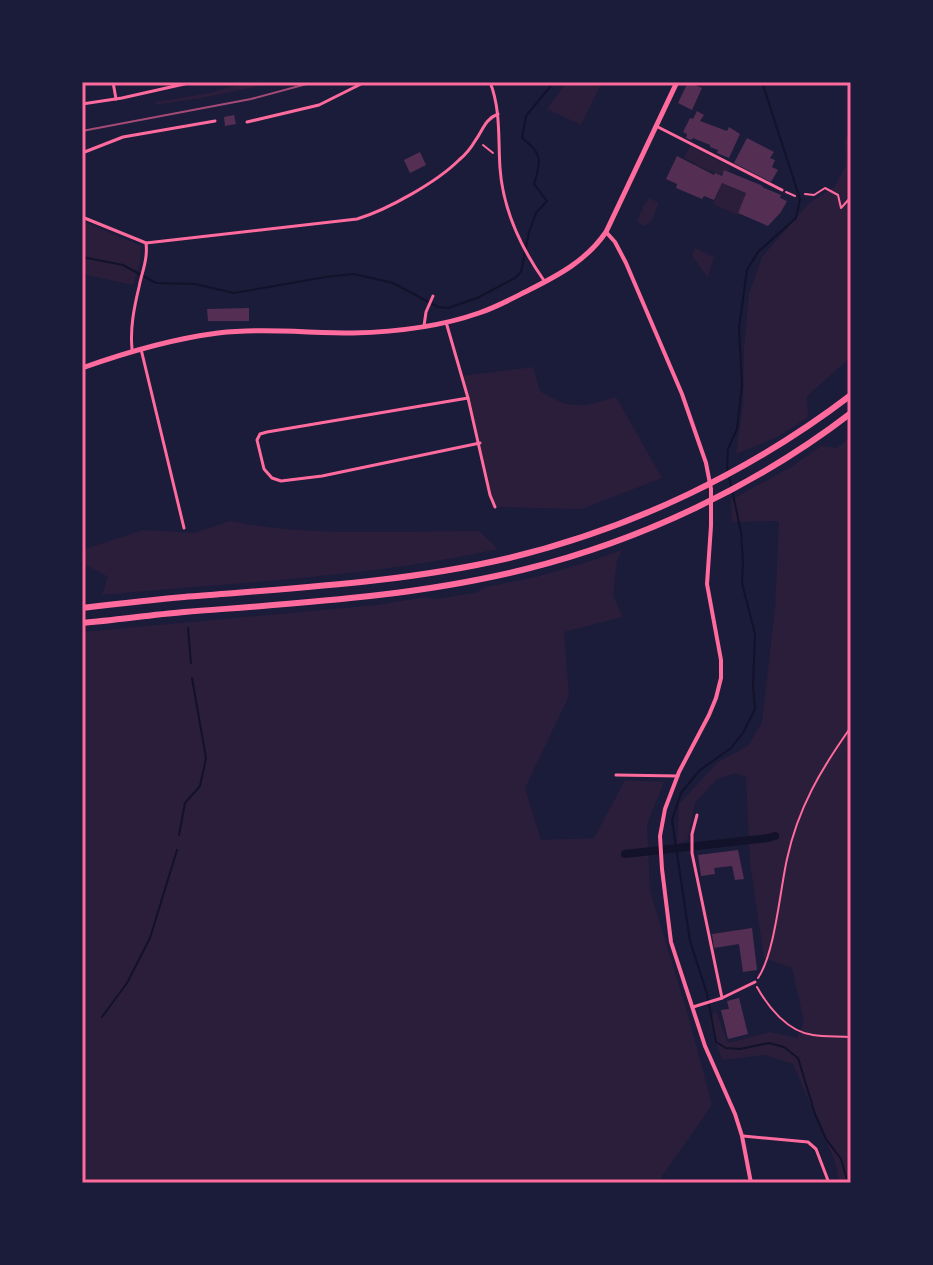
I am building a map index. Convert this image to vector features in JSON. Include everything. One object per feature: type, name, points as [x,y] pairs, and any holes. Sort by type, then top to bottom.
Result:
[{"type":"highway","points":[[82,608],[371,581],[510,557],[594,533],[695,492],[745,465],[851,395]]},
{"type":"highway","points":[[82,623],[375,596],[526,569],[597,548],[699,505],[751,479],[822,436],[851,413]]},
{"type":"main road","points":[[82,368],[141,348],[184,338],[251,331],[355,333],[424,326],[499,305],[560,274],[591,252],[606,232],[677,82]]},
{"type":"street","points":[[113,82],[116,99]]},
{"type":"street","points":[[82,104],[193,82]]},
{"type":"street","points":[[247,122],[319,105],[365,82]]},
{"type":"street","points":[[490,82],[498,114],[499,157],[508,209],[520,244],[545,282]]},
{"type":"street","points":[[82,217],[146,243],[334,223],[377,213],[435,180],[454,165],[476,140],[490,117],[498,114]]},
{"type":"street","points":[[82,153],[123,137],[215,121]]},
{"type":"street","points":[[656,126],[782,190]]},
{"type":"street","points":[[122,131],[123,137]]},
{"type":"street","points":[[606,232],[626,263],[682,394],[706,463],[711,489],[707,584],[721,660],[721,678],[709,715],[678,776],[662,824],[662,869],[671,942],[705,1046],[742,1136],[751,1183]]},
{"type":"street","points":[[132,351],[131,334],[146,258],[146,243]]},
{"type":"street","points":[[424,326],[433,296]]},
{"type":"street","points":[[446,322],[495,507]]},
{"type":"street","points":[[141,348],[184,528]]},
{"type":"street","points":[[468,398],[267,432],[257,437],[264,469],[281,481],[334,474],[480,443]]},
{"type":"street","points":[[616,775],[678,776]]},
{"type":"street","points":[[697,815],[692,834],[692,853],[720,999]]},
{"type":"street","points":[[693,1007],[720,999],[755,982]]},
{"type":"street","points":[[742,1136],[808,1142],[816,1149],[829,1183]]},
{"type":"path","points":[[483,145],[493,153]]},
{"type":"path","points":[[805,194],[814,195],[825,188],[838,195],[841,208],[851,197]]},
{"type":"path","points":[[782,190],[795,196]]},
{"type":"path","points":[[851,727],[800,810],[787,856],[772,939],[762,971],[755,982],[764,999],[792,1028],[809,1035],[851,1037]]},
{"type":"shaded area","points":[[248,82],[278,82],[156,105],[156,102],[209,93]]},
{"type":"shaded area","points":[[567,82],[602,82],[581,125],[547,109]]},
{"type":"shaded area","points":[[851,128],[851,357],[807,396],[808,417],[777,437],[736,454],[743,405],[749,294],[762,257],[808,204],[835,186],[846,165],[845,140]]},
{"type":"shaded area","points":[[690,146],[731,167],[729,171],[724,170],[721,175],[684,158]]},
{"type":"shaded area","points":[[722,183],[746,193],[737,215],[713,204]]},
{"type":"shaded area","points":[[650,198],[659,203],[651,222],[645,226],[637,221]]},
{"type":"shaded area","points":[[82,221],[141,246],[140,263],[133,285],[82,274]]},
{"type":"shaded area","points":[[695,248],[714,257],[708,278],[692,256]]},
{"type":"shaded area","points":[[533,367],[540,391],[560,402],[585,405],[616,397],[662,478],[582,509],[495,507],[462,376]]},
{"type":"shaded area","points":[[851,436],[851,1183],[839,1183],[835,1161],[793,1064],[765,1055],[722,1060],[709,1020],[716,1011],[728,1043],[770,1032],[797,1038],[804,1022],[792,968],[764,958],[750,862],[746,777],[735,773],[716,780],[695,803],[687,841],[677,844],[679,804],[718,762],[748,746],[762,722],[775,608],[779,521],[732,522],[731,500],[791,467],[821,446],[837,448]]},
{"type":"shaded area","points":[[230,521],[322,531],[479,531],[498,549],[350,573],[102,595],[108,577],[82,563],[82,550],[143,530],[194,533]]},
{"type":"shaded area","points":[[622,550],[617,561],[613,596],[623,617],[564,632],[569,696],[525,788],[541,840],[594,838],[625,780],[664,782],[647,824],[650,891],[712,1105],[662,1176],[661,1183],[82,1183],[82,632],[475,593],[486,587],[536,577]]},
{"type":"building","points":[[688,82],[702,88],[692,110],[678,103]]},
{"type":"building","points":[[697,111],[704,115],[700,121],[727,131],[729,127],[740,134],[729,158],[717,153],[718,150],[710,145],[686,138],[687,134],[683,132]]},
{"type":"building","points":[[234,115],[236,124],[225,126],[224,117]]},
{"type":"building","points":[[747,138],[774,152],[770,158],[775,160],[772,167],[778,170],[771,182],[734,163]]},
{"type":"building","points":[[420,152],[426,165],[410,173],[404,160]]},
{"type":"building","points":[[677,156],[714,175],[722,176],[724,170],[763,186],[787,201],[768,226],[738,213],[746,193],[722,183],[714,200],[704,196],[702,199],[676,188],[677,184],[666,179]]},
{"type":"building","points":[[249,308],[249,321],[208,321],[207,309]]},
{"type":"building","points":[[738,850],[744,879],[735,880],[732,866],[714,868],[715,874],[701,876],[698,855]]},
{"type":"building","points":[[752,928],[757,970],[743,972],[739,944],[714,948],[712,934]]},
{"type":"building","points":[[739,998],[748,1034],[728,1039],[721,1010],[729,1009],[727,1001]]},
{"type":"waterway","points":[[82,257],[123,265],[156,283],[195,284],[234,293],[353,274],[393,283],[438,307],[448,308],[477,298],[521,272],[529,232],[536,213],[547,201],[534,184],[539,163],[537,153],[522,138],[526,116],[554,82]]},
{"type":"waterway","points":[[762,82],[800,199],[796,218],[758,252],[747,270],[739,328],[742,385],[737,429],[728,449],[727,467],[741,532],[742,583],[755,634],[755,709],[731,748],[700,770],[681,793],[672,820],[690,941],[707,994],[716,1042],[726,1048],[740,1049],[769,1043],[784,1047],[798,1058],[815,1114],[826,1139],[841,1159],[848,1183]]},
{"type":"waterway","points":[[188,628],[191,663]]},
{"type":"waterway","points":[[179,835],[185,803],[200,786],[206,758],[192,678]]},
{"type":"waterway","points":[[625,854],[775,836]]},
{"type":"waterway","points":[[102,1017],[127,983],[150,938],[177,850]]},
{"type":"railway","points":[[82,131],[251,99],[314,82]]}]
